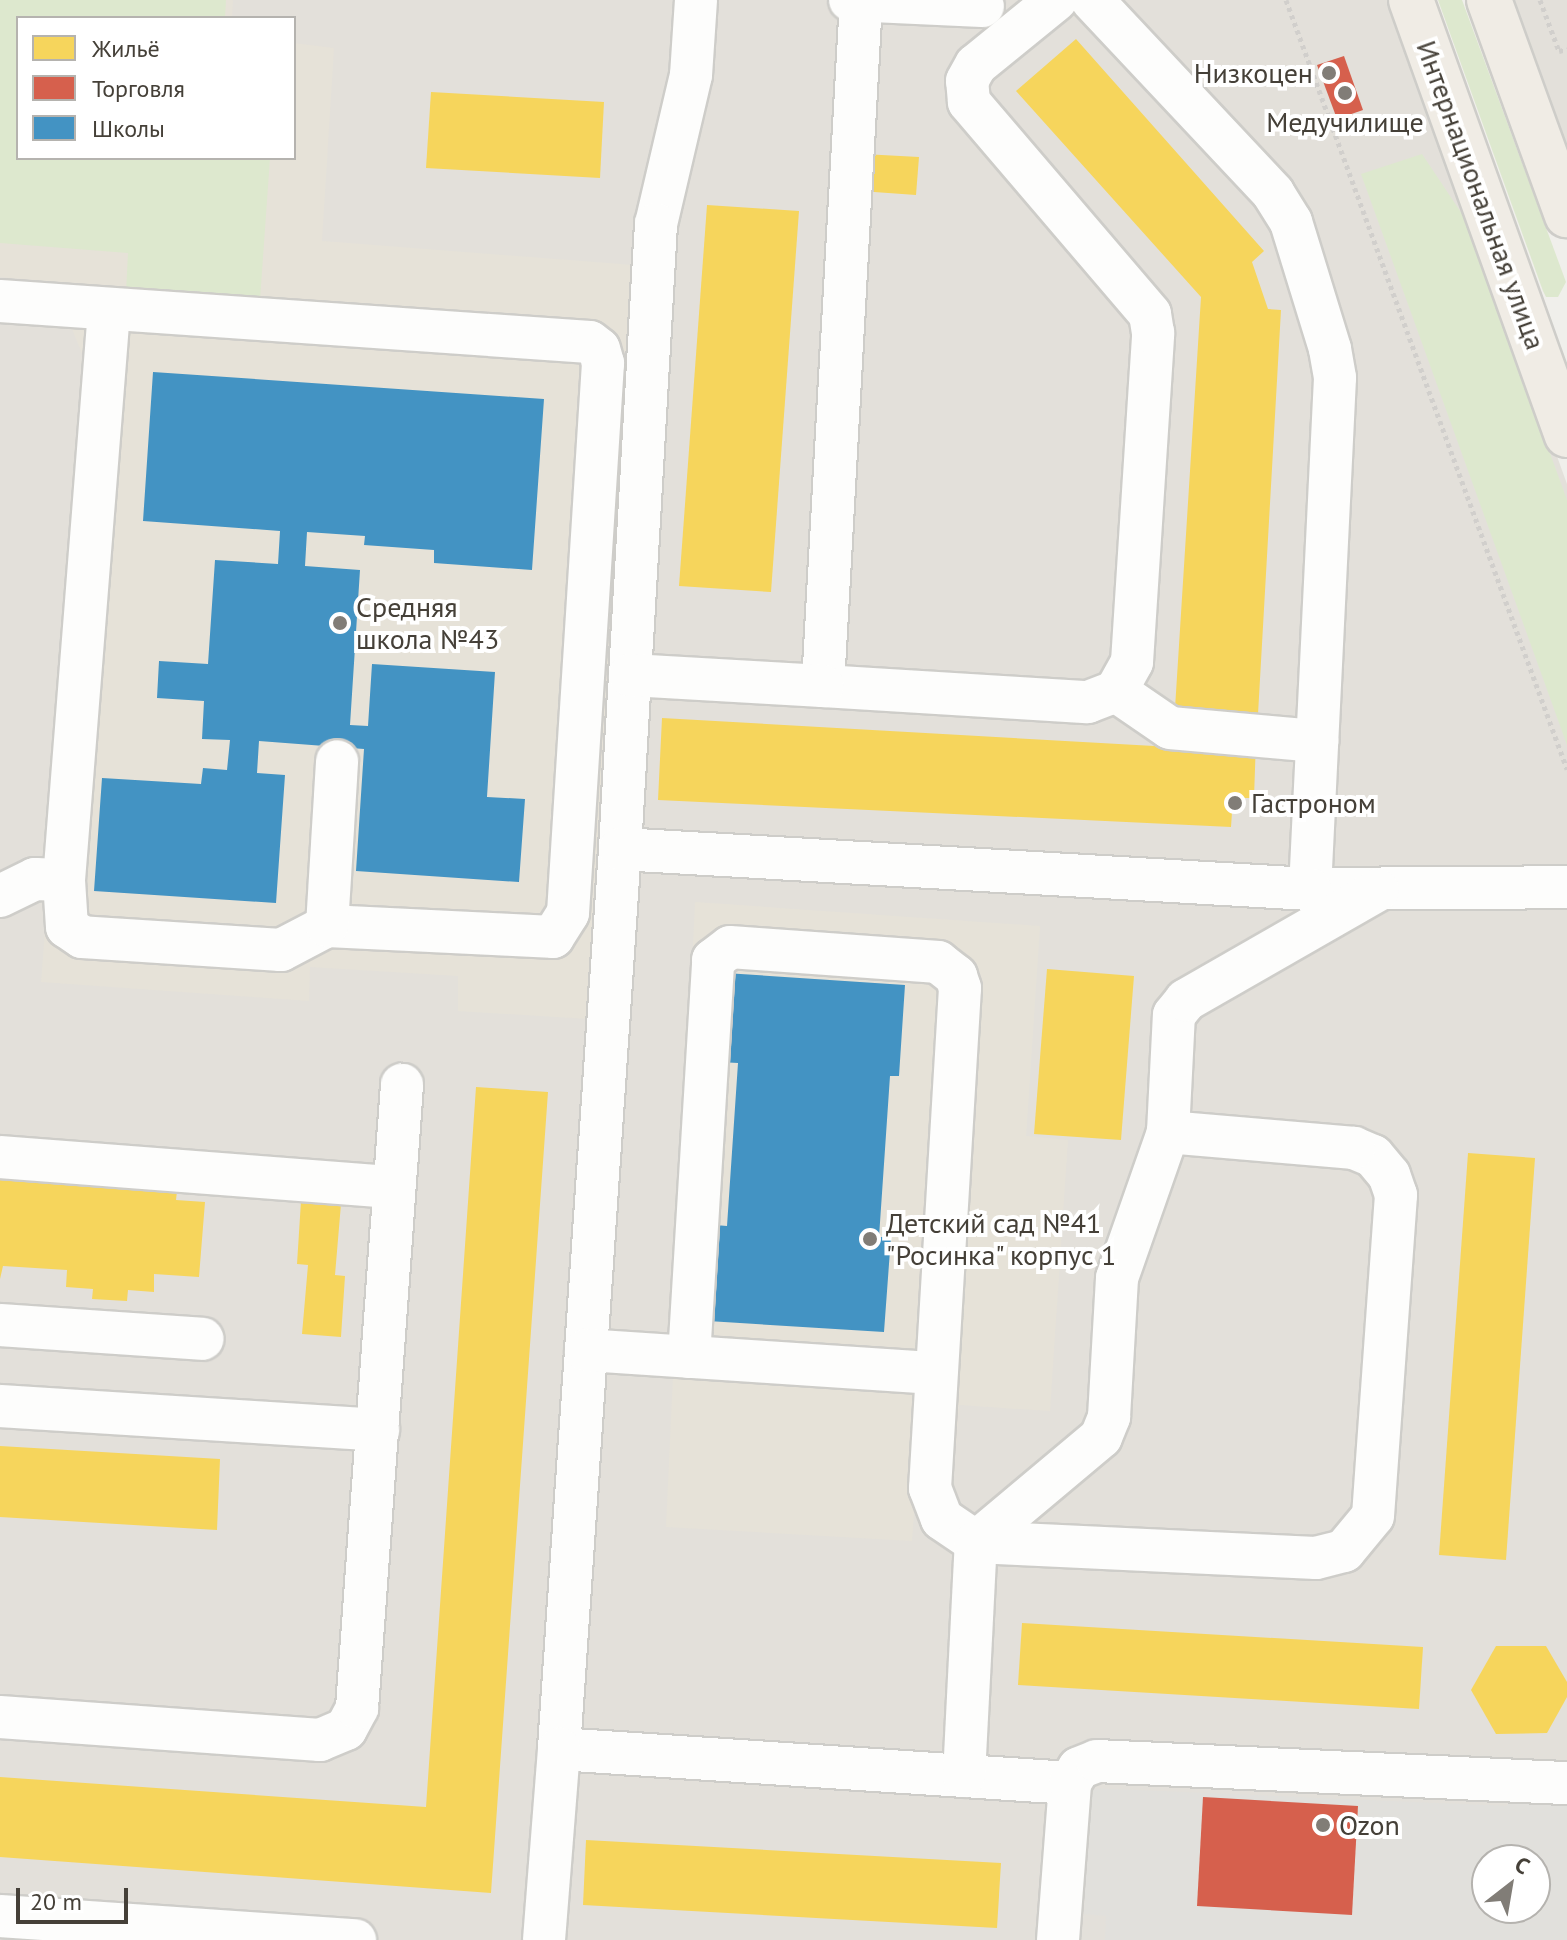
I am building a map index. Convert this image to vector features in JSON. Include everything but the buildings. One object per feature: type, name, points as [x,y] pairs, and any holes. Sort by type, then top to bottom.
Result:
[{"type":"main road","name":"Интернациональная улица","points":[[1411,0],[1553,352],[1567,435]]},
{"type":"main road","points":[[1489,0],[1567,215]]},
{"type":"lane","points":[[544,1940],[620,849],[656,224],[691,75],[696,0]]},
{"type":"lane","points":[[850,0],[992,14],[1056,0]]},
{"type":"lane","points":[[1092,0],[1273,193],[1291,222],[1335,378],[1310,889]]},
{"type":"lane","points":[[823,686],[861,1]]},
{"type":"lane","points":[[630,675],[1088,702],[1116,691],[1132,662],[1153,333],[1142,299],[969,102],[967,81],[976,65],[992,14]]},
{"type":"lane","points":[[0,301],[109,311],[590,342],[599,349],[603,363],[568,913],[561,929],[539,940],[327,926],[281,950],[82,937],[62,918],[109,311]]},
{"type":"lane","points":[[1116,691],[1170,728],[1317,741]]},
{"type":"lane","points":[[327,926],[337,761]]},
{"type":"lane","points":[[620,849],[1310,889],[1567,887]]},
{"type":"lane","points":[[0,896],[35,879],[64,880]]},
{"type":"lane","points":[[964,1776],[976,1542],[1101,1437],[1109,1417],[1117,1278],[1168,1132],[1174,1015],[1186,1000],[1379,889]]},
{"type":"lane","points":[[689,1357],[709,971],[720,951],[730,947],[938,962],[956,976],[960,988],[930,1488],[942,1519],[976,1542],[1316,1558],[1344,1551],[1361,1537],[1373,1516],[1396,1195],[1389,1175],[1373,1156],[1354,1148],[1168,1132]]},
{"type":"lane","points":[[0,1717],[320,1740],[346,1729],[357,1708],[402,1085]]},
{"type":"lane","points":[[0,1157],[394,1187]]},
{"type":"lane","points":[[0,1325],[203,1339]]},
{"type":"lane","points":[[586,1350],[936,1373]]},
{"type":"lane","points":[[0,1406],[378,1430]]},
{"type":"lane","points":[[559,1749],[1070,1783]]},
{"type":"lane","points":[[1058,1940],[1070,1783],[1079,1768],[1097,1761],[1567,1783]]},
{"type":"lane","points":[[0,1916],[355,1940]]},
{"type":"path","points":[[1286,0],[1567,769]]},
{"type":"path","points":[[1540,0],[1559,51],[1567,49]]},
{"type":"shaded area","points":[[0,0],[1393,0],[1567,484],[1567,1940],[0,1940]]},
{"type":"shaded area","name":"Средняя школа №43","points":[[0,0],[233,0],[232,16],[16,16],[16,160],[296,160],[296,43],[334,48],[322,241],[633,265],[589,1019],[458,1011],[458,976],[310,967],[309,1001],[41,982],[88,368],[67,317],[70,283],[0,277]]},
{"type":"shaded area","points":[[1511,0],[1567,0],[1567,154]]},
{"type":"shaded area","name":"Детский сад №41 \"Росинка\" корпус 1","points":[[695,902],[1040,926],[1026,1136],[1068,1140],[1050,1411],[959,1405],[956,1447],[919,1445],[912,1541],[666,1527]]},
{"type":"shaded area","points":[[1090,1788],[1507,1806],[1514,1797],[1567,1801],[1567,1940],[1105,1940],[1106,1916],[1084,1914]]},
{"type":"green space","points":[[0,0],[226,0],[225,16],[16,16],[16,160],[270,160],[260,300],[126,293],[128,253],[0,243]]},
{"type":"green space","points":[[1438,0],[1462,0],[1566,282],[1558,297],[1546,297],[1543,291]]},
{"type":"green space","points":[[1422,154],[1464,217],[1567,500],[1567,745],[1361,174]]},
{"type":"place","name":"Низкоцен","points":[[1329,73]]},
{"type":"place","name":"Медучилище","points":[[1345,93]]},
{"type":"place","name":"Средняя школа №43","points":[[340,623]]},
{"type":"place","name":"Гастроном","points":[[1235,803]]},
{"type":"place","name":"Детский сад №41 \"Росинка\" корпус 1","points":[[870,1239]]},
{"type":"place","name":"Ozon","points":[[1323,1825]]}]
